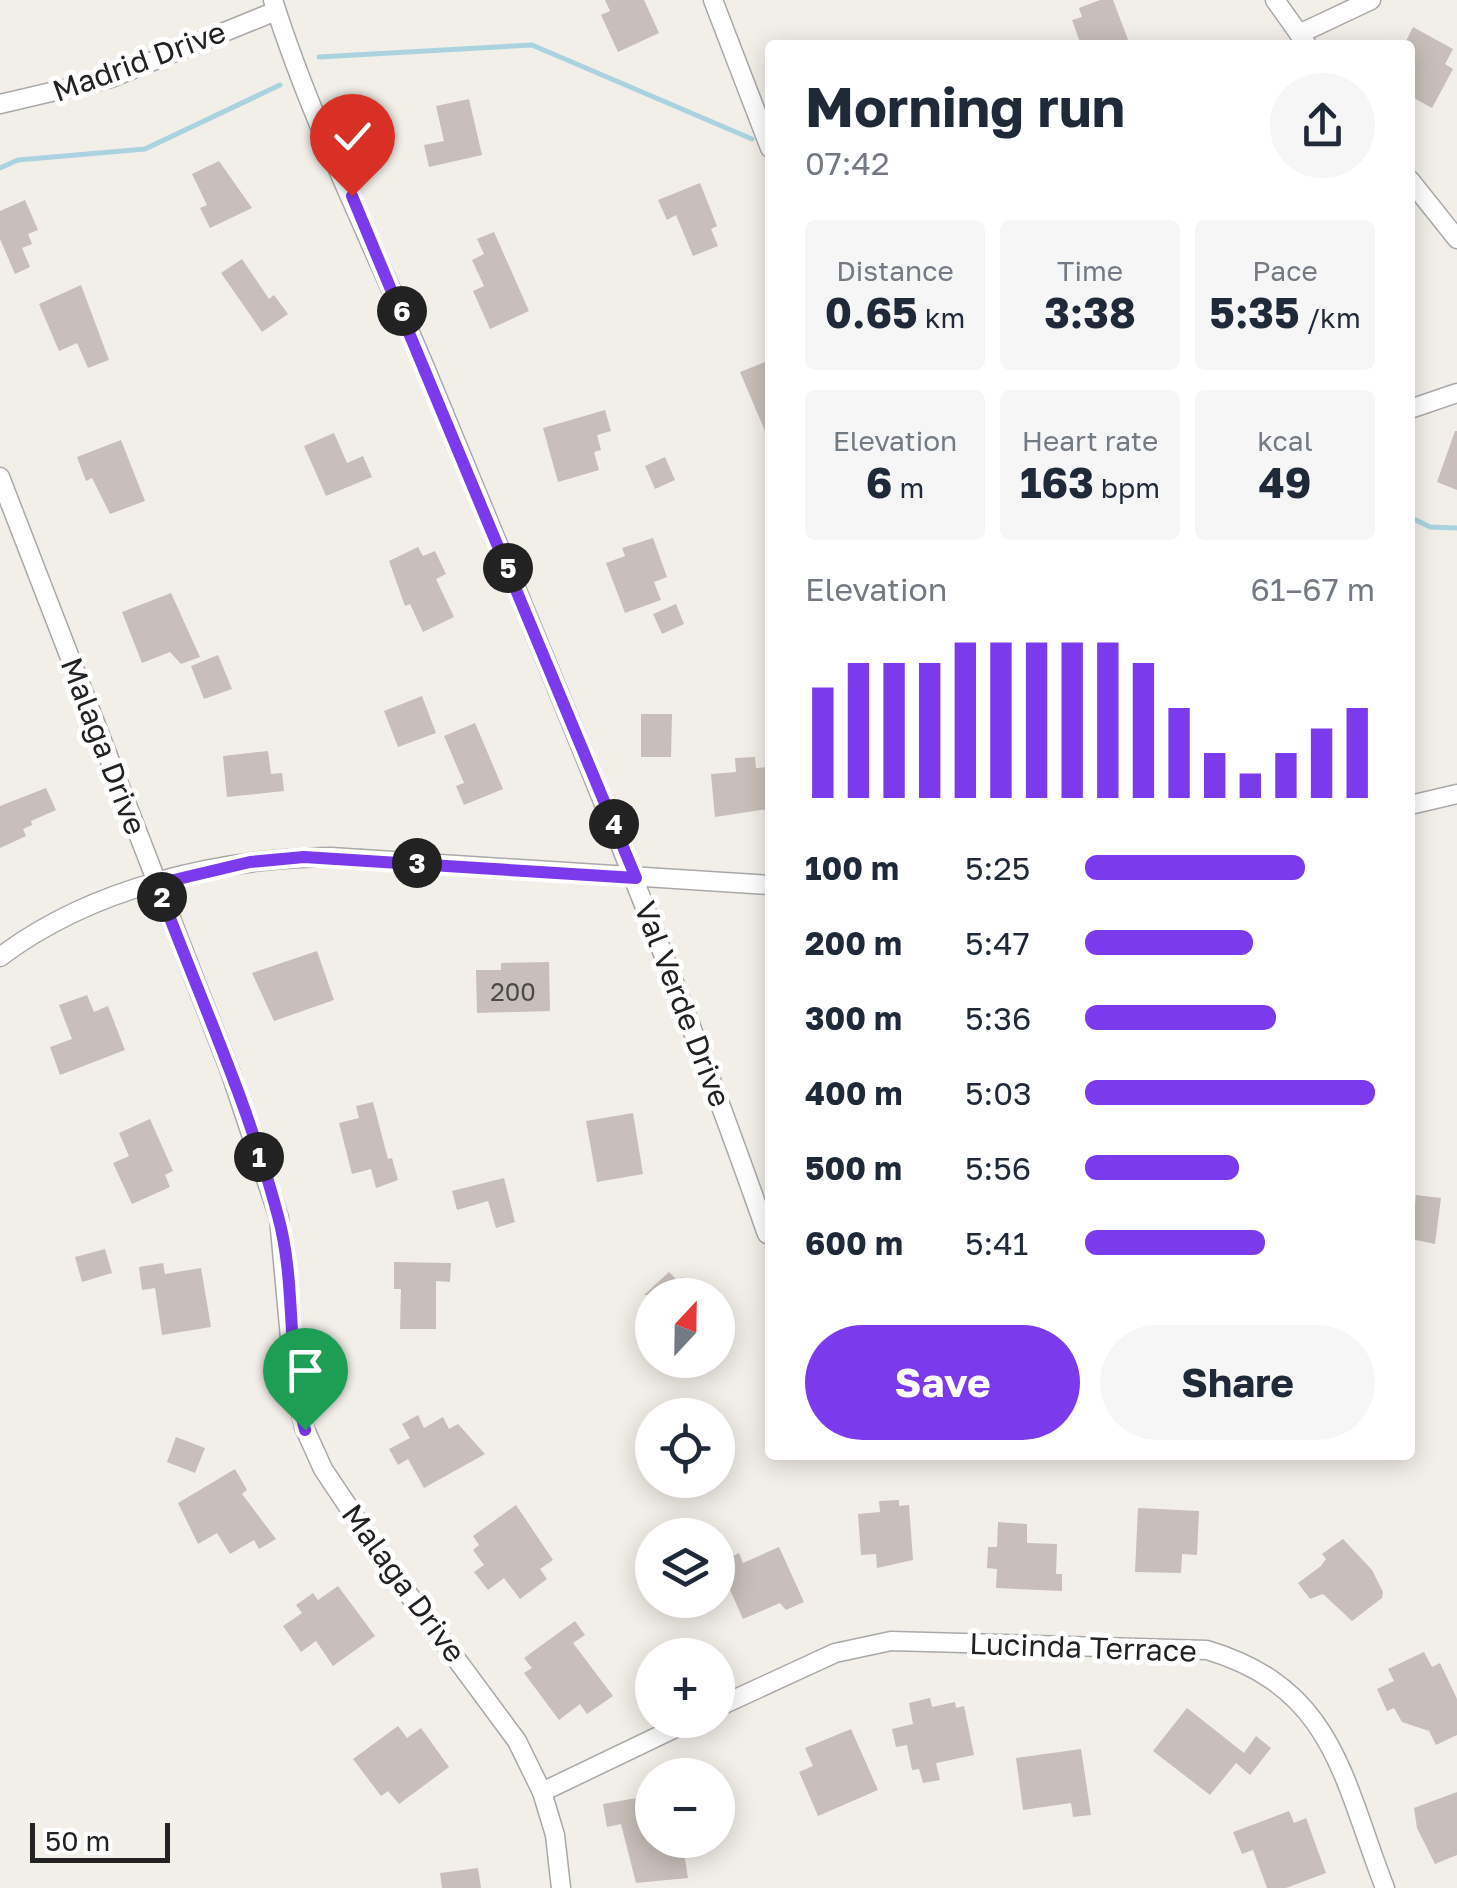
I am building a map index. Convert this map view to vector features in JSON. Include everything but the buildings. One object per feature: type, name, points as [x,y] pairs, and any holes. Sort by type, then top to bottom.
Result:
[{"type":"street","points":[[713,0],[765,135]]},
{"type":"street","points":[[1275,0],[1303,40],[1371,0]]},
{"type":"street","name":"Madrid Drive","points":[[0,104],[111,78],[275,5]]},
{"type":"street","name":"Val Verde Drive","points":[[275,5],[311,105],[378,252],[636,878],[765,1226]]},
{"type":"street","points":[[1415,186],[1457,239]]},
{"type":"street","points":[[1415,407],[1457,393]]},
{"type":"street","name":"Malaga Drive","points":[[0,477],[230,1071],[279,1218],[293,1370],[305,1430],[323,1468],[392,1572],[517,1741],[542,1792],[555,1836],[561,1888]]},
{"type":"street","points":[[1415,805],[1457,794]]},
{"type":"street","points":[[0,957],[64,918],[157,884],[250,862],[318,857],[765,885]]},
{"type":"street","name":"Lucinda Terrace","points":[[735,1699],[834,1653],[891,1641],[1206,1650],[1245,1662],[1279,1681],[1314,1717],[1338,1761],[1385,1888]]},
{"type":"street","points":[[542,1792],[654,1738]]},
{"type":"waterway","points":[[319,57],[532,45],[752,139]]},
{"type":"waterway","points":[[0,168],[18,160],[145,149],[280,85]]},
{"type":"waterway","points":[[1415,520],[1430,527],[1457,528]]},
{"type":"route","points":[[305,1430],[293,1370],[279,1218],[230,1071],[157,884],[250,862],[304,857],[636,878],[352,196]]}]
